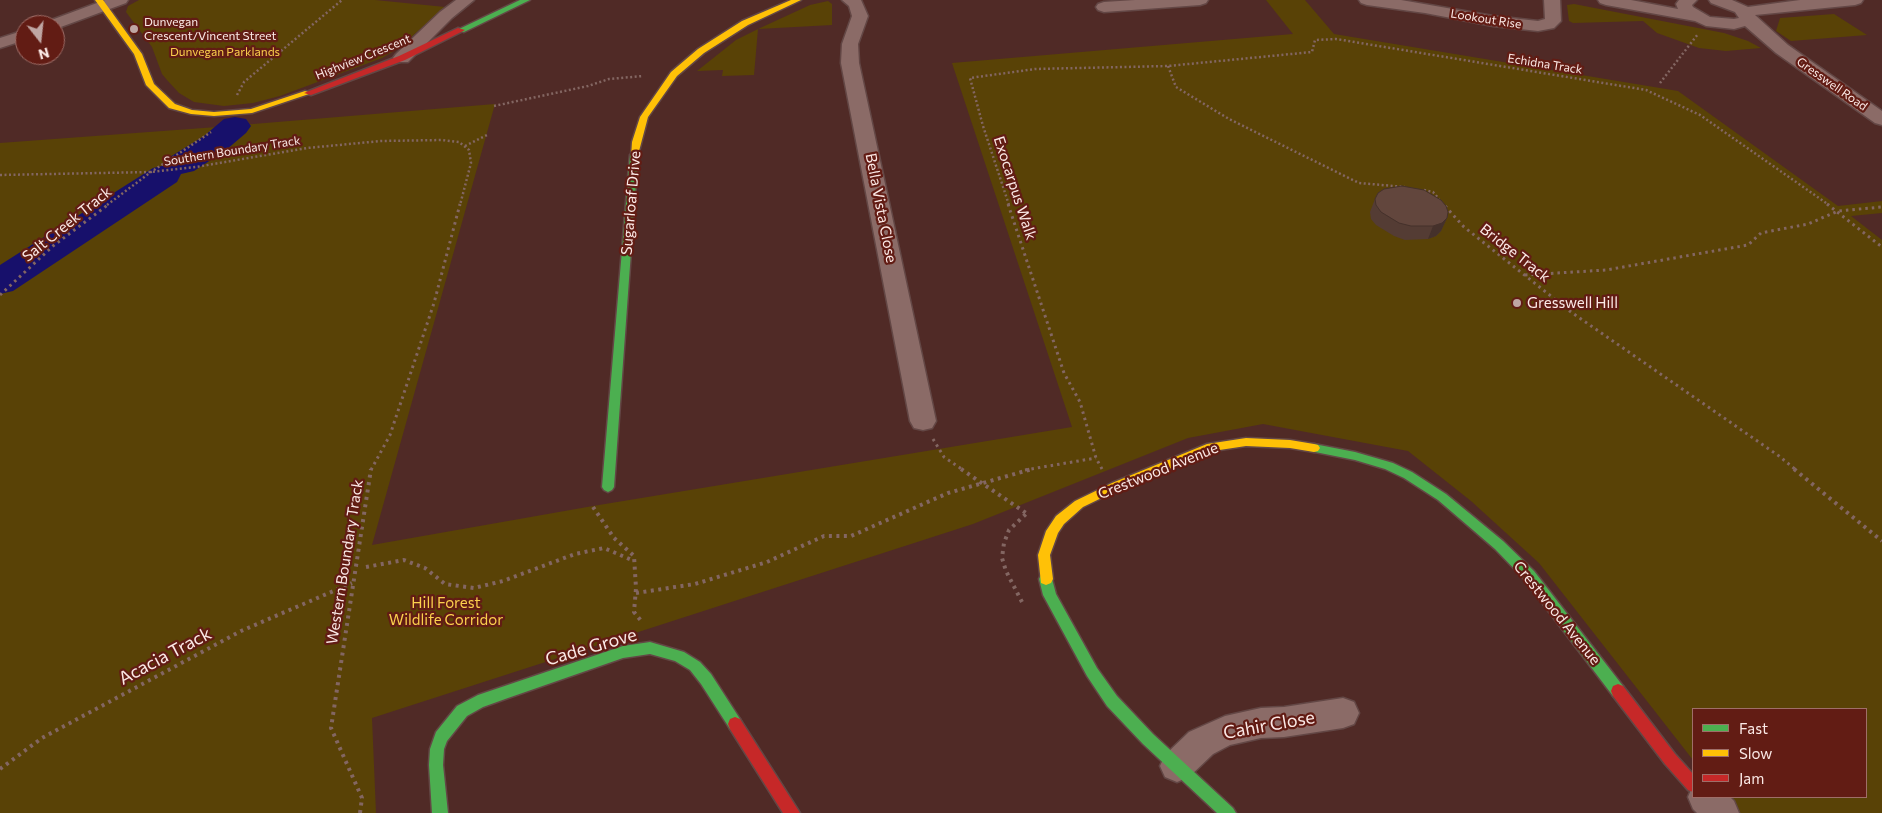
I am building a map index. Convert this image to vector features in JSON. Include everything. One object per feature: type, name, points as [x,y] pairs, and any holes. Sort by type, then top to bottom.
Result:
[{"type":"street","points":[[65,19],[101,3],[120,0]]},
{"type":"street","name":"Highview Crescent","points":[[101,3],[138,54],[150,85],[172,106],[202,114],[226,114],[282,103],[402,58],[526,0]]},
{"type":"street","name":"Sugarloaf Drive","points":[[608,486],[634,158],[636,142],[644,117],[674,74],[701,51],[745,23],[797,0]]},
{"type":"street","name":"Bella Vista Close","points":[[850,0],[856,4],[860,16],[850,44],[850,63],[923,420]]},
{"type":"street","points":[[1104,7],[1200,0]]},
{"type":"street","name":"Lookout Rise","points":[[1367,0],[1425,8],[1492,21],[1538,26],[1548,25],[1553,22],[1552,0]]},
{"type":"street","points":[[1606,0],[1726,24],[1740,23],[1746,16],[1797,5],[1855,0]]},
{"type":"street","points":[[1624,3],[1652,5],[1686,1],[1686,10],[1701,19]]},
{"type":"street","points":[[1723,2],[1797,5]]},
{"type":"street","name":"Gresswell Road","points":[[1723,2],[1746,16],[1782,49],[1882,119]]},
{"type":"street","points":[[463,3],[455,13],[455,19],[470,27]]},
{"type":"street","points":[[402,58],[446,16],[463,3]]},
{"type":"street","name":"Gresswell Road","points":[[1726,24],[1782,49]]},
{"type":"street","points":[[430,31],[449,36]]},
{"type":"street","points":[[0,44],[15,39]]},
{"type":"street","name":"Crestwood Avenue","points":[[1228,813],[1136,727],[1112,701],[1092,672],[1050,595],[1044,569],[1044,555],[1052,531],[1060,520],[1079,504],[1116,486],[1211,448],[1246,442],[1290,444],[1355,456],[1389,466],[1430,488],[1463,513],[1529,575],[1670,759],[1692,783]]},
{"type":"street","name":"Cade Grove","points":[[440,813],[436,765],[437,749],[441,737],[462,711],[478,702],[508,691],[623,652],[650,648],[680,656],[700,673],[792,813]]},
{"type":"street","name":"Cahir Close","points":[[1177,766],[1201,743],[1225,731],[1343,713]]},
{"type":"street","points":[[1706,798],[1722,813]]},
{"type":"path","name":"Salt Creek Track","points":[[0,295],[53,246],[150,172],[217,127],[244,82],[342,0]]},
{"type":"path","points":[[1660,83],[1701,19]]},
{"type":"path","name":"Echidna Track","points":[[1168,66],[1312,52],[1315,40],[1336,39],[1646,90],[1700,115],[1838,212],[1882,248]]},
{"type":"path","name":"Bridge Track","points":[[1168,66],[1176,87],[1229,119],[1358,183],[1396,184],[1433,192],[1464,227],[1571,312],[1779,456],[1882,541]]},
{"type":"path","name":"Exocarpus Walk","points":[[1116,486],[1096,458],[1080,402],[1064,373],[983,126],[970,78],[1035,69],[1168,66]]},
{"type":"path","points":[[494,106],[588,86],[609,79],[643,76]]},
{"type":"path","points":[[465,146],[487,135]]},
{"type":"path","name":"Southern Boundary Track","points":[[0,175],[150,172],[196,167],[307,148],[381,141],[442,140],[459,142],[465,146]]},
{"type":"path","name":"Western Boundary Track","points":[[360,813],[362,798],[331,728],[352,583],[370,471],[390,436],[434,303],[471,164],[468,150],[465,146]]},
{"type":"path","points":[[1525,275],[1606,270],[1748,244],[1761,233],[1808,224],[1838,212],[1882,207]]},
{"type":"path","points":[[923,420],[944,458],[1052,531]]},
{"type":"path","points":[[636,593],[696,584],[767,562],[824,536],[851,536],[948,493],[982,482],[1024,470],[1096,458]]},
{"type":"path","points":[[608,486],[593,506],[614,538],[634,556],[636,593],[634,612],[647,629],[650,648]]},
{"type":"path","points":[[366,567],[404,560],[425,568],[445,584],[474,588],[503,581],[575,554],[604,548],[634,561]]},
{"type":"path","name":"Acacia Track","points":[[0,769],[42,738],[241,631],[352,583]]},
{"type":"green space","name":"Dunvegan Parklands","points":[[139,0],[375,0],[445,7],[399,48],[382,58],[280,96],[253,103],[224,106],[194,102],[179,93],[162,74],[152,47],[126,12],[128,6]]},
{"type":"green space","name":"Hill Forest Wildlife Corridor","points":[[1266,0],[1305,0],[1334,34],[1678,91],[1838,206],[1882,201],[1882,213],[1851,216],[1882,240],[1882,813],[1735,813],[1723,798],[1867,798],[1867,708],[1692,708],[1692,759],[1539,563],[1471,501],[1408,451],[1263,424],[1188,438],[973,524],[372,718],[376,813],[0,813],[0,143],[495,104],[372,545],[593,506],[1072,427],[952,63],[1293,34]]},
{"type":"green space","points":[[828,1],[832,4],[832,25],[758,29],[810,5]]},
{"type":"green space","points":[[1574,4],[1724,33],[1748,41],[1761,48],[1726,51],[1699,48],[1657,33],[1643,21],[1573,23],[1569,21],[1567,5]]},
{"type":"green space","points":[[1834,14],[1867,35],[1791,41],[1776,31],[1780,18]]},
{"type":"green space","points":[[758,29],[754,75],[722,76],[723,70],[697,71],[736,40]]},
{"type":"building","points":[[1402,186],[1424,190],[1441,200],[1448,212],[1447,218],[1442,223],[1433,226],[1411,226],[1399,223],[1381,212],[1376,205],[1375,199],[1378,193],[1384,189]]},
{"type":"waterway","points":[[182,164],[215,143],[235,126]]},
{"type":"waterway","points":[[0,282],[165,175]]},
{"type":"traffic: fast","points":[[461,30],[526,0]]},
{"type":"traffic: fast","points":[[608,487],[634,155]]},
{"type":"traffic: fast","points":[[1314,448],[1355,456],[1389,466],[1408,475],[1442,497],[1499,545],[1529,575],[1618,691]]},
{"type":"traffic: fast","points":[[1046,579],[1050,595],[1092,672],[1112,701],[1148,739],[1228,813]]},
{"type":"traffic: fast","points":[[440,813],[436,765],[437,749],[441,737],[462,711],[478,702],[508,691],[623,652],[650,648],[679,656],[695,666],[706,679],[735,724]]},
{"type":"traffic: slow","points":[[99,0],[138,54],[150,85],[172,106],[191,112],[214,114],[252,111],[308,93]]},
{"type":"traffic: slow","points":[[634,155],[644,117],[674,74],[701,51],[745,23],[797,0]]},
{"type":"traffic: slow","points":[[1046,579],[1044,555],[1052,531],[1060,520],[1079,504],[1116,486],[1211,447],[1246,442],[1290,444],[1314,448]]},
{"type":"traffic: jam","points":[[308,93],[402,58],[461,30]]},
{"type":"traffic: jam","points":[[1618,691],[1670,759],[1692,784]]},
{"type":"traffic: jam","points":[[735,724],[792,813]]},
{"type":"place","name":"Dunvegan Crescent/Vincent Street","points":[[134,29]]},
{"type":"place","name":"Gresswell Hill","points":[[1517,303]]}]
